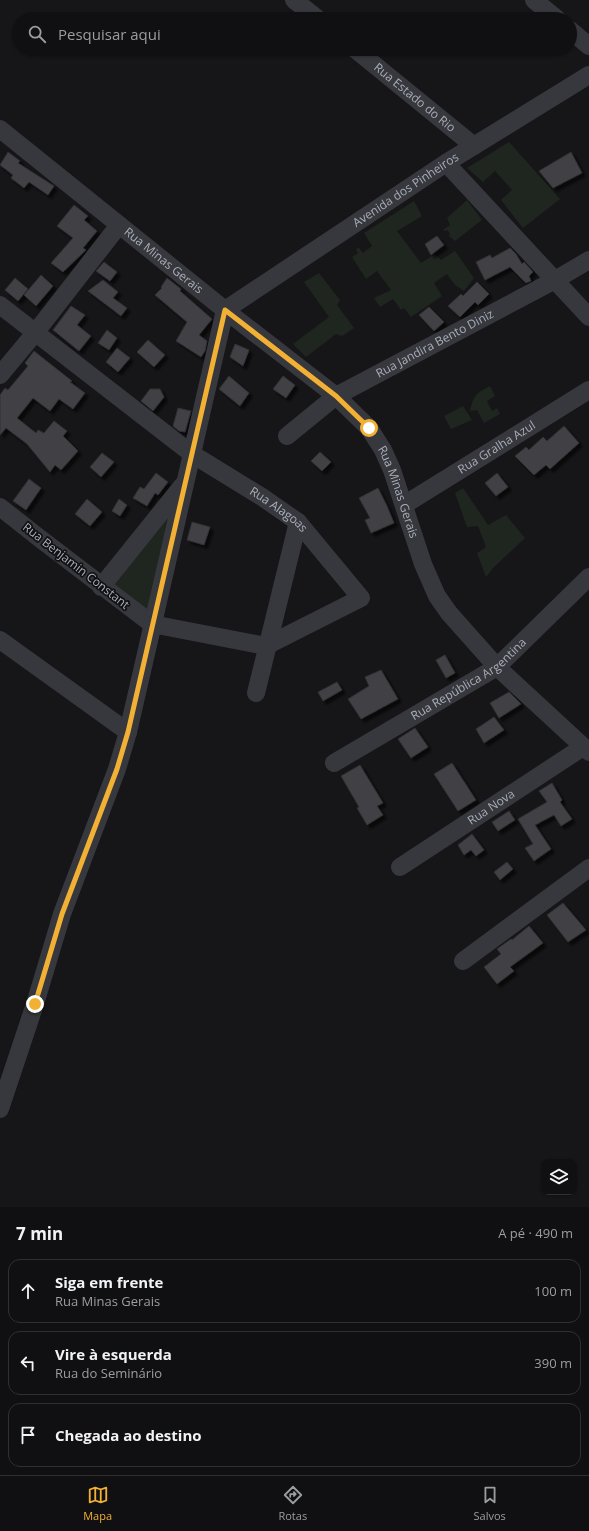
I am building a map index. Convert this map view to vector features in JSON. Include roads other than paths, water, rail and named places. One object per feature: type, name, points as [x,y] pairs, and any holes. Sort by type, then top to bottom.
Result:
[{"type":"street","points":[[294,0],[309,12]]},
{"type":"street","points":[[534,0],[549,12]]},
{"type":"street","points":[[577,36],[589,46]]},
{"type":"street","name":"Rua Estado do Rio","points":[[364,56],[474,146]]},
{"type":"street","name":"Avenida dos Pinheiros","points":[[225,310],[446,163],[589,75]]},
{"type":"street","name":"Rua Minas Gerais","points":[[0,129],[225,310],[336,396],[369,428],[383,450],[392,470],[423,564],[437,596],[449,613],[497,667],[586,750]]},
{"type":"street","points":[[446,163],[589,317]]},
{"type":"street","points":[[0,375],[35,333],[119,225]]},
{"type":"street","name":"Rua Jandira Bento Diniz","points":[[287,436],[336,396],[555,280],[589,260]]},
{"type":"street","name":"Rua Alagoas","points":[[0,305],[192,454],[262,497],[298,522],[362,598],[266,646]]},
{"type":"street","points":[[0,1109],[35,1004],[62,914],[117,769],[128,732],[225,310]]},
{"type":"street","name":"Rua Gralha Azul","points":[[404,505],[589,390]]},
{"type":"street","points":[[101,587],[185,483]]},
{"type":"street","name":"Rua Benjamin Constant","points":[[0,507],[101,587],[152,624]]},
{"type":"street","points":[[256,692],[266,646],[298,522]]},
{"type":"street","name":"Rua República Argentina","points":[[334,763],[497,667],[589,577]]},
{"type":"street","points":[[152,624],[266,646]]},
{"type":"street","points":[[0,640],[128,732]]},
{"type":"street","name":"Rua Nova","points":[[400,867],[586,750]]},
{"type":"street","points":[[463,961],[589,868]]}]
